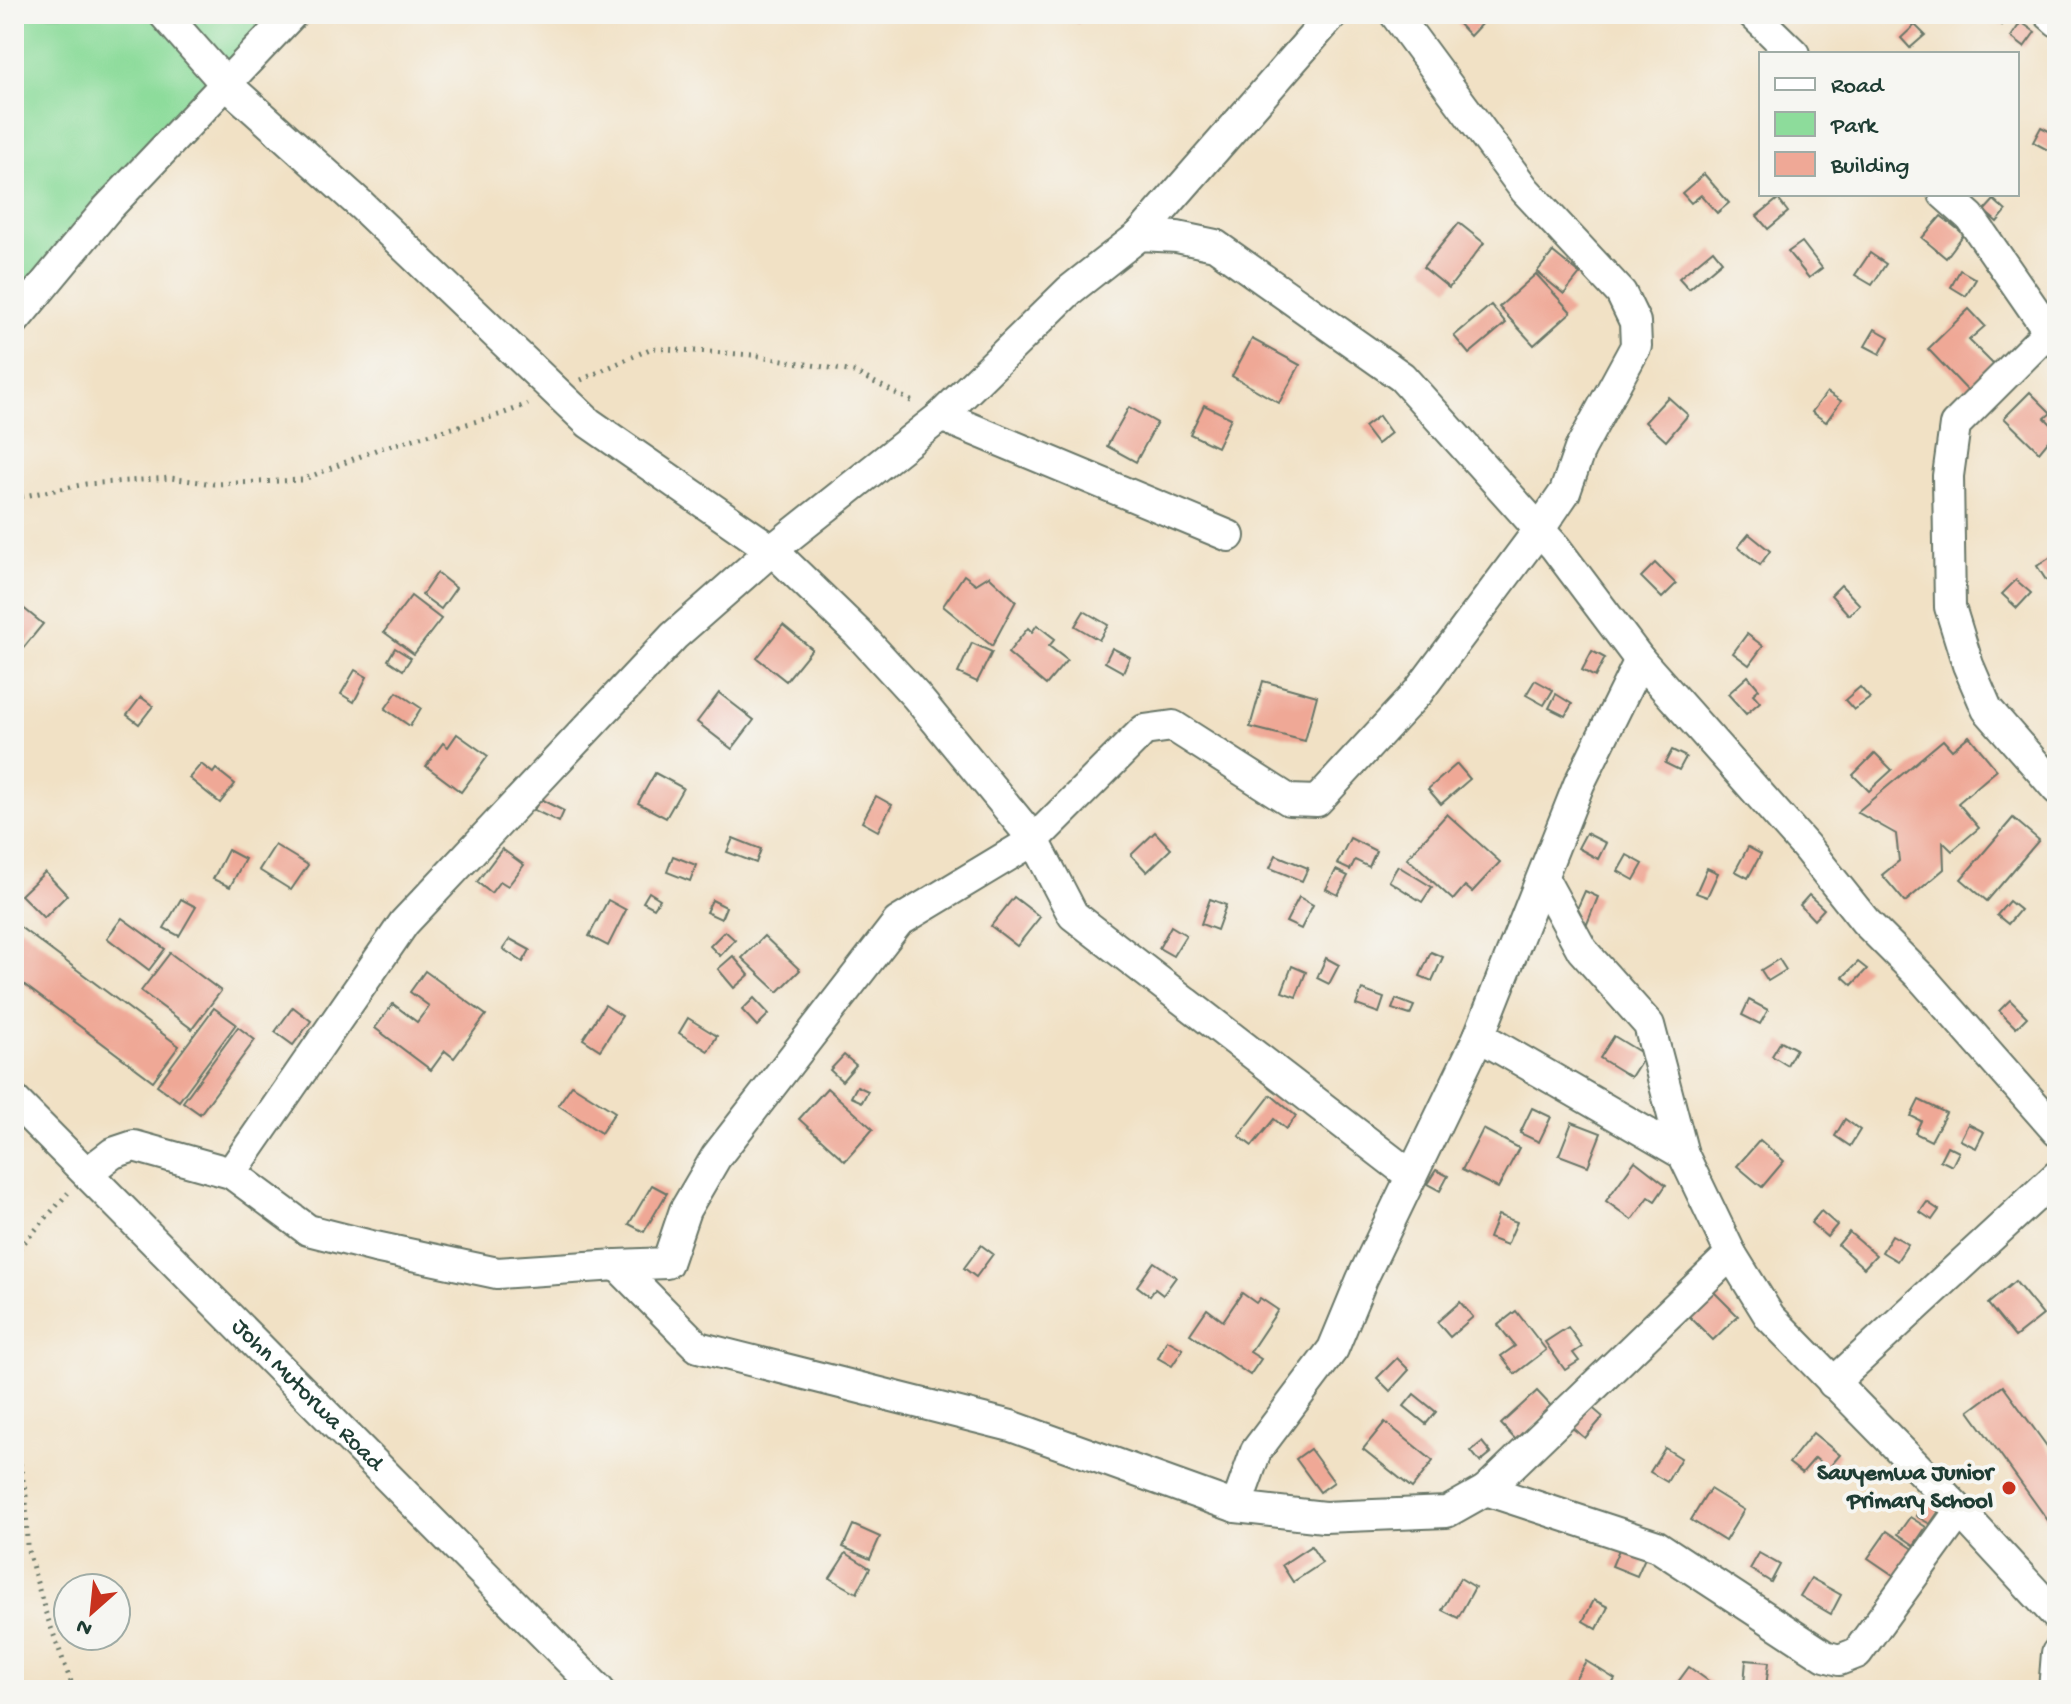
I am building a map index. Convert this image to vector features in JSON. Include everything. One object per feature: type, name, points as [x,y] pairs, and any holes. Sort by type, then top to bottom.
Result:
[{"type":"street","points":[[164,14],[224,82],[361,205],[589,423],[772,550],[858,633],[916,696],[1034,840],[1073,915],[1410,1175]]},
{"type":"street","points":[[14,321],[107,209],[224,82],[292,14]]},
{"type":"street","points":[[231,1173],[404,923],[674,636],[772,550],[941,416],[1070,290],[1140,235],[1333,14]]},
{"type":"street","points":[[88,1172],[113,1153],[134,1146],[231,1173],[308,1230],[497,1273],[667,1263],[685,1210],[716,1157],[905,914],[1034,840],[1144,730],[1173,726],[1289,800],[1317,801],[1418,692],[1539,530],[1565,492],[1580,449],[1636,346],[1635,322],[1621,293],[1525,190],[1395,14]]},
{"type":"street","points":[[1753,14],[1792,52]]},
{"type":"street","points":[[2049,14],[2057,21]]},
{"type":"street","points":[[1946,196],[1970,217],[2055,329],[1955,425],[1948,476],[1950,607],[1968,665],[1987,709],[2057,789]]},
{"type":"street","points":[[1140,235],[1215,245],[1402,377],[1539,530],[1640,660],[1806,847],[1865,921],[1922,978],[2057,1131]]},
{"type":"street","points":[[941,416],[1229,536]]},
{"type":"street","points":[[1236,1507],[1256,1451],[1333,1349],[1410,1175],[1479,1036],[1544,880],[1579,784],[1640,660]]},
{"type":"street","points":[[1544,880],[1582,950],[1649,1025],[1683,1154],[1731,1254],[1770,1317],[1960,1511],[2057,1616]]},
{"type":"street","points":[[1479,1036],[1683,1154]]},
{"type":"street","name":"John Mutorwa Road","points":[[14,1100],[597,1689]]},
{"type":"street","points":[[1833,1383],[2057,1176]]},
{"type":"street","points":[[617,1265],[698,1347],[1011,1426],[1236,1507],[1324,1517],[1447,1512],[1486,1490],[1731,1254]]},
{"type":"street","points":[[1486,1490],[1657,1546],[1825,1656],[1839,1660],[1857,1653],[1960,1511]]},
{"type":"street","points":[[2054,1690],[2057,1653]]},
{"type":"path","points":[[14,498],[86,484],[170,478],[214,484],[302,480],[378,449],[502,414],[652,348],[753,355],[854,372],[941,416]]},
{"type":"path","points":[[14,1254],[88,1172]]},
{"type":"path","points":[[14,1432],[26,1496],[27,1547],[45,1611],[74,1690]]},
{"type":"green space","points":[[14,14],[292,14],[14,321]]},
{"type":"building","points":[[1062,14],[1084,14],[1078,24]]},
{"type":"building","points":[[1461,14],[1477,14],[1484,21],[1470,36],[1455,20]]},
{"type":"building","points":[[1986,14],[2010,14],[2002,25]]},
{"type":"building","points":[[2021,22],[2035,32],[2024,47],[2011,37]]},
{"type":"building","points":[[1915,25],[1925,35],[1910,48],[1901,38]]},
{"type":"building","points":[[2041,127],[2057,135],[2057,155],[2033,142]]},
{"type":"building","points":[[1704,174],[1729,203],[1717,213],[1701,195],[1691,203],[1682,193]]},
{"type":"building","points":[[1778,199],[1788,212],[1768,229],[1757,216]]},
{"type":"building","points":[[1994,200],[2006,211],[1997,222],[1984,211]]},
{"type":"building","points":[[1941,216],[1964,234],[1946,258],[1922,238]]},
{"type":"building","points":[[1459,223],[1484,243],[1449,288],[1423,267]]},
{"type":"building","points":[[1802,242],[1822,268],[1809,278],[1788,252]]},
{"type":"building","points":[[1713,250],[1722,261],[1689,289],[1679,278]]},
{"type":"building","points":[[1553,252],[1580,274],[1564,294],[1537,272]]},
{"type":"building","points":[[1870,253],[1886,264],[1872,285],[1855,275]]},
{"type":"building","points":[[1960,270],[1976,279],[1966,296],[1951,287]]},
{"type":"building","points":[[1536,274],[1571,312],[1534,345],[1499,307]]},
{"type":"building","points":[[1491,305],[1506,323],[1469,354],[1454,336]]},
{"type":"building","points":[[1969,309],[1985,326],[1969,340],[1995,366],[1968,391],[1928,349]]},
{"type":"building","points":[[1875,329],[1889,337],[1880,354],[1865,346]]},
{"type":"building","points":[[1252,339],[1300,365],[1279,403],[1232,376]]},
{"type":"building","points":[[1827,392],[1841,401],[1826,422],[1812,412]]},
{"type":"building","points":[[2030,392],[2051,413],[2045,418],[2057,430],[2039,452],[2004,418]]},
{"type":"building","points":[[1668,397],[1688,415],[1666,441],[1645,422]]},
{"type":"building","points":[[1204,405],[1231,418],[1217,447],[1190,434]]},
{"type":"building","points":[[1129,407],[1157,423],[1136,462],[1107,446]]},
{"type":"building","points":[[1379,416],[1391,433],[1377,444],[1364,427]]},
{"type":"building","points":[[1749,534],[1770,551],[1760,565],[1738,547]]},
{"type":"building","points":[[2057,553],[2057,573],[2046,580],[2037,566]]},
{"type":"building","points":[[1655,563],[1676,584],[1662,598],[1641,577]]},
{"type":"building","points":[[437,573],[456,588],[441,609],[422,595]]},
{"type":"building","points":[[964,575],[976,584],[989,576],[1016,601],[992,646],[943,606]]},
{"type":"building","points":[[2016,580],[2031,593],[2017,608],[2002,594]]},
{"type":"building","points":[[1841,585],[1860,605],[1849,615],[1831,595]]},
{"type":"building","points":[[411,596],[441,619],[414,654],[384,632]]},
{"type":"building","points":[[17,603],[43,624],[20,652],[14,647],[14,606]]},
{"type":"building","points":[[1084,611],[1108,625],[1099,640],[1075,626]]},
{"type":"building","points":[[783,625],[812,649],[786,681],[757,658]]},
{"type":"building","points":[[1037,625],[1055,639],[1049,646],[1067,660],[1046,685],[1008,653],[1028,628],[1032,632]]},
{"type":"building","points":[[1747,634],[1763,646],[1749,665],[1733,653]]},
{"type":"building","points":[[972,643],[992,652],[977,682],[958,673]]},
{"type":"building","points":[[395,648],[411,658],[403,670],[388,660]]},
{"type":"building","points":[[1112,648],[1130,657],[1123,672],[1105,662]]},
{"type":"building","points":[[1592,651],[1605,658],[1595,677],[1582,670]]},
{"type":"building","points":[[355,670],[367,677],[354,702],[341,694]]},
{"type":"building","points":[[1748,676],[1759,689],[1753,694],[1760,702],[1746,714],[1728,694]]},
{"type":"building","points":[[1535,680],[1553,690],[1544,705],[1526,695]]},
{"type":"building","points":[[1263,681],[1317,696],[1305,741],[1250,727]]},
{"type":"building","points":[[1860,687],[1870,698],[1854,710],[1845,700]]},
{"type":"building","points":[[397,692],[421,708],[410,726],[385,709]]},
{"type":"building","points":[[719,693],[754,720],[732,749],[697,722]]},
{"type":"building","points":[[1556,694],[1572,704],[1565,716],[1549,708]]},
{"type":"building","points":[[141,697],[153,706],[139,724],[127,715]]},
{"type":"building","points":[[457,734],[488,756],[461,792],[426,766],[443,743],[448,747]]},
{"type":"building","points":[[1969,736],[1997,770],[1958,803],[1979,828],[1952,851],[1943,842],[1944,869],[1905,902],[1882,875],[1899,861],[1896,834],[1857,812],[1943,740],[1952,750]]},
{"type":"building","points":[[1672,750],[1686,757],[1679,770],[1665,763]]},
{"type":"building","points":[[1875,753],[1892,770],[1869,791],[1853,775]]},
{"type":"building","points":[[201,764],[213,773],[216,769],[235,784],[220,803],[189,778]]},
{"type":"building","points":[[1457,764],[1470,779],[1441,804],[1428,789]]},
{"type":"building","points":[[655,773],[683,788],[666,818],[638,803]]},
{"type":"building","points":[[876,796],[892,805],[878,831],[862,822]]},
{"type":"building","points":[[540,799],[564,811],[559,822],[534,810]]},
{"type":"building","points":[[1447,814],[1500,862],[1472,892],[1465,886],[1453,900],[1407,858]]},
{"type":"building","points":[[2013,818],[2039,840],[1987,901],[1961,879]]},
{"type":"building","points":[[1155,832],[1171,849],[1147,872],[1131,855]]},
{"type":"building","points":[[1586,833],[1606,843],[1598,859],[1578,848]]},
{"type":"building","points":[[733,838],[761,849],[756,863],[727,852]]},
{"type":"building","points":[[1350,838],[1376,851],[1369,867],[1355,860],[1350,870],[1337,864]]},
{"type":"building","points":[[275,845],[308,865],[291,890],[259,870]]},
{"type":"building","points":[[1748,847],[1761,854],[1748,878],[1735,871]]},
{"type":"building","points":[[502,849],[524,865],[508,886],[500,881],[491,893],[477,882]]},
{"type":"building","points":[[228,850],[245,859],[230,887],[213,879]]},
{"type":"building","points":[[1276,855],[1308,868],[1302,881],[1270,868]]},
{"type":"building","points":[[1627,855],[1643,864],[1634,880],[1618,871]]},
{"type":"building","points":[[673,856],[696,865],[690,881],[667,872]]},
{"type":"building","points":[[1398,866],[1432,887],[1422,902],[1389,881]]},
{"type":"building","points":[[1707,868],[1718,873],[1707,897],[1696,893]]},
{"type":"building","points":[[1336,870],[1348,876],[1338,895],[1326,889]]},
{"type":"building","points":[[45,872],[67,895],[44,918],[21,895]]},
{"type":"building","points":[[1585,891],[1598,897],[1587,924],[1573,918]]},
{"type":"building","points":[[649,892],[660,899],[654,908],[643,902]]},
{"type":"building","points":[[1809,895],[1824,909],[1814,920],[1800,905]]},
{"type":"building","points":[[1014,897],[1040,917],[1017,946],[991,926]]},
{"type":"building","points":[[1299,897],[1313,905],[1301,929],[1286,922]]},
{"type":"building","points":[[181,899],[196,907],[179,936],[164,928]]},
{"type":"building","points":[[1210,899],[1226,905],[1217,930],[1201,924]]},
{"type":"building","points":[[608,900],[626,910],[608,946],[589,936]]},
{"type":"building","points":[[712,900],[726,907],[721,919],[706,912]]},
{"type":"building","points":[[2009,901],[2020,910],[2008,924],[1997,915]]},
{"type":"building","points":[[122,918],[165,949],[149,970],[107,938]]},
{"type":"building","points":[[16,924],[179,1046],[153,1081],[14,977]]},
{"type":"building","points":[[1171,926],[1186,935],[1173,956],[1159,948]]},
{"type":"building","points":[[725,931],[735,940],[720,956],[710,946]]},
{"type":"building","points":[[764,936],[800,970],[778,992],[742,958]]},
{"type":"building","points":[[510,939],[530,950],[523,962],[503,949]]},
{"type":"building","points":[[1431,952],[1443,957],[1432,981],[1420,976]]},
{"type":"building","points":[[170,953],[221,991],[192,1029],[141,991]]},
{"type":"building","points":[[733,956],[749,975],[734,988],[718,969]]},
{"type":"building","points":[[1326,958],[1339,965],[1329,984],[1317,978]]},
{"type":"building","points":[[1779,959],[1786,970],[1768,981],[1761,970]]},
{"type":"building","points":[[1858,962],[1867,969],[1852,985],[1843,977]]},
{"type":"building","points":[[1292,966],[1306,972],[1296,997],[1282,992]]},
{"type":"building","points":[[425,971],[486,1015],[454,1058],[445,1051],[431,1070],[375,1028],[393,1004],[417,1022],[429,1006],[410,992]]},
{"type":"building","points":[[1362,990],[1384,998],[1379,1013],[1356,1005]]},
{"type":"building","points":[[754,998],[769,1014],[757,1026],[742,1010]]},
{"type":"building","points":[[1396,999],[1414,1006],[1410,1015],[1392,1009]]},
{"type":"building","points":[[1749,1000],[1768,1010],[1760,1024],[1742,1015]]},
{"type":"building","points":[[2010,1000],[2027,1017],[2016,1028],[1999,1011]]},
{"type":"building","points":[[605,1005],[622,1016],[600,1050],[583,1039]]},
{"type":"building","points":[[293,1007],[311,1021],[293,1045],[275,1032]]},
{"type":"building","points":[[214,1008],[236,1024],[179,1101],[157,1085]]},
{"type":"building","points":[[688,1018],[717,1036],[708,1051],[679,1033]]},
{"type":"building","points":[[238,1027],[255,1040],[200,1114],[183,1102]]},
{"type":"building","points":[[1614,1036],[1645,1055],[1631,1077],[1600,1058]]},
{"type":"building","points":[[1781,1041],[1796,1049],[1787,1065],[1772,1056]]},
{"type":"building","points":[[844,1055],[856,1065],[842,1081],[830,1070]]},
{"type":"building","points":[[572,1085],[615,1112],[601,1133],[558,1105]]},
{"type":"building","points":[[857,1086],[868,1091],[862,1102],[851,1097]]},
{"type":"building","points":[[827,1088],[873,1129],[845,1161],[799,1119]]},
{"type":"building","points":[[1271,1095],[1296,1116],[1286,1129],[1274,1119],[1252,1146],[1239,1136]]},
{"type":"building","points":[[1919,1100],[1946,1113],[1931,1141],[1915,1133],[1921,1121],[1911,1116]]},
{"type":"building","points":[[1532,1108],[1551,1117],[1539,1142],[1520,1133]]},
{"type":"building","points":[[1845,1119],[1860,1130],[1850,1146],[1835,1136]]},
{"type":"building","points":[[1572,1122],[1601,1133],[1588,1166],[1559,1155]]},
{"type":"building","points":[[1968,1124],[1984,1132],[1976,1148],[1960,1140]]},
{"type":"building","points":[[1483,1129],[1519,1148],[1498,1188],[1462,1170]]},
{"type":"building","points":[[1760,1140],[1784,1161],[1762,1187],[1737,1166]]},
{"type":"building","points":[[1947,1146],[1959,1152],[1952,1166],[1940,1160]]},
{"type":"building","points":[[1635,1161],[1666,1185],[1655,1201],[1649,1197],[1632,1220],[1606,1201]]},
{"type":"building","points":[[1436,1170],[1448,1176],[1440,1191],[1427,1184]]},
{"type":"building","points":[[652,1185],[667,1193],[644,1232],[629,1224]]},
{"type":"building","points":[[1927,1202],[1939,1210],[1932,1220],[1920,1212]]},
{"type":"building","points":[[1821,1211],[1837,1225],[1827,1237],[1811,1223]]},
{"type":"building","points":[[1498,1215],[1517,1222],[1507,1245],[1489,1238]]},
{"type":"building","points":[[1849,1232],[1876,1255],[1864,1268],[1838,1245]]},
{"type":"building","points":[[1892,1235],[1908,1244],[1897,1261],[1882,1252]]},
{"type":"building","points":[[981,1245],[993,1254],[976,1277],[964,1268]]},
{"type":"building","points":[[1154,1262],[1176,1277],[1163,1295],[1155,1289],[1150,1296],[1137,1286]]},
{"type":"building","points":[[2015,1281],[2043,1315],[2015,1337],[1988,1304]]},
{"type":"building","points":[[1713,1291],[1738,1316],[1713,1340],[1688,1315]]},
{"type":"building","points":[[1242,1293],[1256,1303],[1260,1298],[1278,1310],[1250,1352],[1261,1359],[1250,1375],[1190,1334],[1207,1309],[1223,1321]]},
{"type":"building","points":[[1460,1302],[1473,1317],[1450,1337],[1437,1322]]},
{"type":"building","points":[[1516,1311],[1546,1350],[1515,1374],[1501,1356],[1515,1346],[1498,1325]]},
{"type":"building","points":[[1568,1327],[1582,1347],[1573,1353],[1579,1361],[1565,1370],[1545,1342]]},
{"type":"building","points":[[1167,1340],[1183,1349],[1172,1366],[1158,1358]]},
{"type":"building","points":[[1397,1358],[1409,1370],[1390,1391],[1377,1378]]},
{"type":"building","points":[[2003,1386],[2057,1460],[2057,1533],[1969,1411]]},
{"type":"building","points":[[1537,1391],[1553,1408],[1517,1441],[1501,1424]]},
{"type":"building","points":[[1414,1394],[1436,1412],[1426,1424],[1404,1406]]},
{"type":"building","points":[[1589,1405],[1603,1417],[1585,1438],[1571,1427]]},
{"type":"building","points":[[1385,1422],[1433,1461],[1412,1488],[1363,1449]]},
{"type":"building","points":[[1813,1433],[1840,1455],[1828,1469],[1815,1458],[1802,1473],[1789,1463]]},
{"type":"building","points":[[1482,1442],[1491,1453],[1480,1462],[1471,1451]]},
{"type":"building","points":[[1665,1448],[1681,1458],[1667,1482],[1650,1472]]},
{"type":"building","points":[[1310,1449],[1334,1482],[1320,1492],[1296,1459]]},
{"type":"building","points":[[1710,1489],[1744,1510],[1725,1541],[1691,1520]]},
{"type":"building","points":[[1927,1499],[1941,1508],[1930,1524],[1916,1516]]},
{"type":"building","points":[[1910,1517],[1926,1527],[1914,1545],[1898,1534]]},
{"type":"building","points":[[853,1525],[880,1537],[870,1559],[843,1547]]},
{"type":"building","points":[[1887,1531],[1915,1550],[1896,1577],[1868,1558]]},
{"type":"building","points":[[1311,1546],[1322,1563],[1293,1582],[1282,1565]]},
{"type":"building","points":[[1620,1547],[1645,1558],[1637,1576],[1612,1566]]},
{"type":"building","points":[[846,1553],[870,1568],[857,1593],[830,1578]]},
{"type":"building","points":[[1759,1553],[1780,1565],[1771,1582],[1750,1569]]},
{"type":"building","points":[[1460,1578],[1475,1587],[1458,1618],[1442,1610]]},
{"type":"building","points":[[1811,1578],[1841,1595],[1831,1614],[1800,1596]]},
{"type":"building","points":[[1594,1600],[1608,1607],[1597,1629],[1583,1621]]},
{"type":"building","points":[[1746,1660],[1769,1662],[1766,1687],[1744,1684]]},
{"type":"building","points":[[1586,1661],[1615,1679],[1609,1690],[1569,1689]]},
{"type":"building","points":[[1689,1667],[1721,1690],[1672,1690]]},
{"type":"place","name":"Sauyemwa Junior Primary School","points":[[2009,1488]]}]
